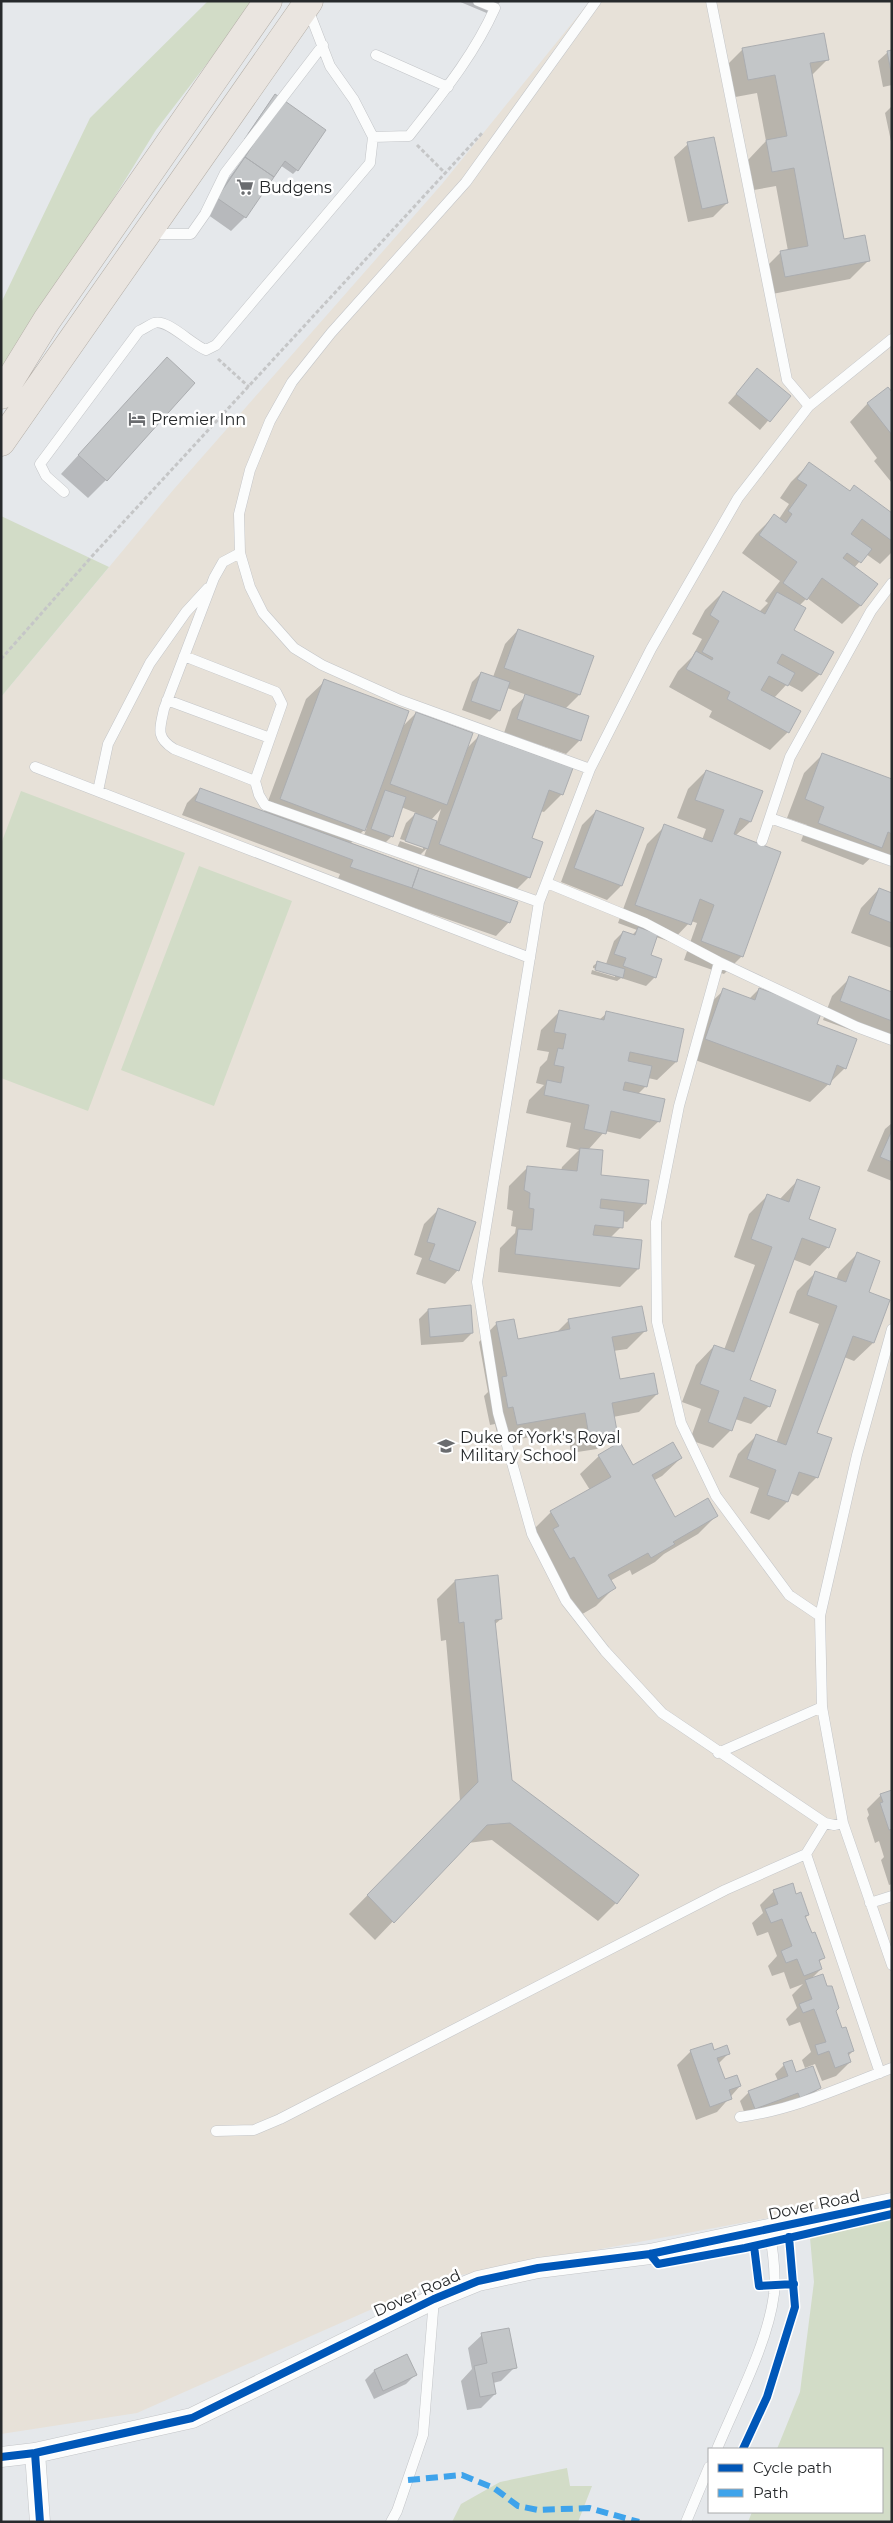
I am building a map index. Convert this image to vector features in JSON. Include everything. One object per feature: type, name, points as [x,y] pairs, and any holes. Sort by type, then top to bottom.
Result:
[{"type":"highway","points":[[1,395],[47,320],[268,1]]},
{"type":"highway","points":[[1,442],[308,3]]},
{"type":"street","name":"Dover Road","points":[[1,2457],[34,2453],[192,2418],[434,2298],[478,2282],[538,2268],[650,2254],[892,2203]]},
{"type":"street","points":[[34,2453],[40,2522]]},
{"type":"lane","points":[[373,137],[408,136],[462,69],[485,30],[495,8],[478,1]]},
{"type":"lane","points":[[590,769],[400,700],[322,665],[294,648],[263,613],[250,587],[240,553],[239,514],[250,470],[270,421],[292,382],[331,333],[466,182],[596,1]]},
{"type":"lane","points":[[711,1],[787,380],[809,406]]},
{"type":"lane","points":[[64,492],[46,476],[40,464],[140,332],[155,322],[166,324],[196,346],[206,350],[216,345],[370,163],[373,137],[354,100],[330,66],[308,3]]},
{"type":"lane","points":[[146,234],[191,234],[205,214],[225,173],[323,45]]},
{"type":"lane","points":[[376,54],[448,87]]},
{"type":"lane","points":[[843,1824],[825,1823],[662,1713],[605,1652],[566,1601],[532,1534],[498,1413],[477,1282],[539,902],[590,769],[651,649],[738,498],[809,406],[892,339]]},
{"type":"lane","points":[[240,553],[223,562],[212,584],[167,700],[160,731],[163,742],[174,749],[255,781]]},
{"type":"lane","points":[[762,841],[790,757],[871,611],[892,582]]},
{"type":"lane","points":[[98,791],[108,744],[150,663],[186,612],[212,584]]},
{"type":"lane","points":[[184,656],[276,692],[282,704],[255,781],[259,795],[265,805],[539,902]]},
{"type":"lane","points":[[167,700],[270,738]]},
{"type":"lane","points":[[35,766],[530,958]]},
{"type":"lane","points":[[770,818],[892,861]]},
{"type":"lane","points":[[547,883],[645,923],[719,962],[857,1026],[892,1040]]},
{"type":"lane","points":[[719,962],[679,1106],[656,1222],[657,1322],[681,1423],[716,1496],[789,1595],[820,1616]]},
{"type":"lane","points":[[892,1329],[857,1455],[820,1616],[822,1707],[843,1824],[892,1965]]},
{"type":"lane","points":[[718,1752],[822,1707]]},
{"type":"lane","points":[[216,2132],[254,2130],[280,2119],[725,1890],[806,1854],[825,1823]]},
{"type":"lane","points":[[806,1854],[880,2073]]},
{"type":"lane","points":[[870,1903],[892,1896]]},
{"type":"lane","points":[[740,2117],[767,2113],[796,2105],[892,2068]]},
{"type":"lane","points":[[717,2448],[763,2337],[774,2295],[775,2272],[770,2229]]},
{"type":"lane","points":[[390,2522],[397,2511],[423,2435],[434,2298]]},
{"type":"lane","points":[[686,2522],[708,2469]]},
{"type":"path","points":[[1,659],[94,554],[446,173],[408,136]]},
{"type":"path","points":[[206,350],[249,387]]},
{"type":"shaded area","name":"Duke of York's Royal Military School","points":[[590,1],[892,1],[892,2195],[440,2279],[137,2413],[1,2434],[1,697],[174,489],[442,184]]},
{"type":"green space","points":[[208,1],[255,1],[156,130],[1,380],[1,303],[90,118]]},
{"type":"green space","points":[[1,516],[109,567],[1,697]]},
{"type":"green space","points":[[21,791],[185,853],[88,1111],[1,1078],[1,844]]},
{"type":"green space","points":[[199,866],[292,901],[214,1106],[121,1070]]},
{"type":"green space","points":[[892,2214],[892,2522],[748,2522],[752,2513],[883,2513],[883,2448],[777,2448],[800,2392],[814,2282],[809,2227]]},
{"type":"green space","points":[[567,2468],[570,2486],[592,2486],[578,2522],[452,2522],[461,2504],[500,2482]]},
{"type":"building","points":[[824,33],[829,60],[810,63],[844,239],[865,235],[870,261],[785,277],[780,251],[808,246],[794,168],[772,172],[766,140],[787,136],[775,75],[748,80],[742,48]]},
{"type":"building","points":[[892,50],[892,77],[887,51]]},
{"type":"building","points":[[275,94],[326,130],[298,171],[285,161],[274,177],[245,157],[256,140],[248,134]]},
{"type":"building","points":[[714,137],[728,203],[702,209],[687,142]]},
{"type":"building","name":"Budgens","points":[[245,157],[274,177],[246,218],[217,198]]},
{"type":"building","name":"Premier Inn","points":[[167,357],[195,383],[107,481],[78,455]]},
{"type":"building","points":[[757,368],[791,396],[770,422],[736,394]]},
{"type":"building","points":[[888,387],[892,392],[892,435],[867,403]]},
{"type":"building","points":[[809,462],[850,491],[854,485],[892,513],[892,541],[862,519],[851,534],[872,549],[861,563],[847,553],[843,558],[878,584],[861,606],[822,578],[807,600],[783,583],[797,562],[759,535],[774,514],[786,523],[792,514],[788,511],[807,485],[797,479]]},
{"type":"building","points":[[723,591],[765,614],[777,592],[806,608],[794,630],[834,652],[821,675],[782,654],[777,663],[795,673],[788,686],[769,676],[761,690],[801,711],[789,733],[727,699],[730,692],[686,669],[696,651],[712,660],[713,658],[702,652],[719,621],[710,615]]},
{"type":"building","points":[[518,629],[594,656],[580,695],[504,668]]},
{"type":"building","points":[[481,672],[510,682],[500,711],[471,701]]},
{"type":"building","points":[[324,679],[409,711],[365,831],[280,799]]},
{"type":"building","points":[[525,694],[589,716],[581,741],[517,719]]},
{"type":"building","points":[[416,712],[473,733],[447,805],[390,784]]},
{"type":"building","points":[[479,734],[573,768],[563,795],[549,790],[532,838],[543,842],[530,878],[439,844]]},
{"type":"building","points":[[822,753],[892,779],[892,834],[888,832],[882,848],[818,823],[824,807],[805,799]]},
{"type":"building","points":[[706,770],[763,791],[751,822],[740,818],[734,834],[781,852],[743,957],[701,941],[714,905],[700,899],[691,925],[635,905],[664,824],[712,842],[724,810],[695,800]]},
{"type":"building","points":[[200,788],[419,868],[412,888],[350,867],[353,860],[195,801]]},
{"type":"building","points":[[385,790],[406,797],[393,837],[371,829]]},
{"type":"building","points":[[596,810],[644,828],[622,886],[574,868]]},
{"type":"building","points":[[415,813],[437,821],[428,849],[405,841]]},
{"type":"building","points":[[419,868],[518,902],[510,923],[412,888]]},
{"type":"building","points":[[879,888],[892,893],[892,923],[869,914]]},
{"type":"building","points":[[638,927],[658,934],[651,955],[662,959],[656,978],[623,966],[626,958],[614,954],[623,931],[635,935]]},
{"type":"building","points":[[597,961],[625,969],[623,978],[595,970]]},
{"type":"building","points":[[849,976],[892,992],[892,1021],[840,1001]]},
{"type":"building","points":[[723,988],[755,1000],[759,988],[822,1011],[817,1024],[857,1039],[846,1069],[837,1065],[830,1085],[705,1039]]},
{"type":"building","points":[[559,1010],[604,1020],[606,1011],[684,1029],[677,1062],[630,1052],[628,1061],[652,1066],[647,1087],[625,1082],[623,1090],[665,1099],[660,1122],[611,1111],[606,1134],[584,1129],[589,1105],[544,1095],[547,1080],[561,1083],[564,1067],[554,1065],[558,1048],[563,1049],[566,1034],[554,1032]]},
{"type":"building","points":[[892,1130],[892,1162],[880,1157]]},
{"type":"building","points":[[580,1148],[603,1150],[601,1175],[649,1180],[646,1204],[601,1199],[600,1208],[624,1211],[623,1228],[595,1225],[593,1235],[642,1240],[639,1269],[515,1254],[518,1229],[532,1230],[534,1209],[529,1208],[530,1193],[524,1190],[527,1166],[577,1171]]},
{"type":"building","points":[[797,1179],[820,1187],[809,1219],[836,1229],[829,1248],[802,1238],[750,1380],[776,1390],[770,1407],[744,1397],[732,1431],[708,1422],[719,1391],[700,1384],[714,1345],[734,1352],[772,1247],[751,1239],[767,1194],[789,1202]]},
{"type":"building","points":[[438,1208],[476,1222],[459,1271],[429,1260],[435,1244],[427,1242]]},
{"type":"building","points":[[857,1252],[880,1261],[869,1292],[890,1300],[874,1343],[853,1336],[817,1433],[832,1438],[818,1478],[799,1472],[788,1502],[767,1495],[776,1470],[747,1459],[756,1434],[786,1445],[837,1306],[807,1295],[815,1271],[846,1282]]},
{"type":"building","points":[[471,1305],[473,1333],[430,1337],[428,1309]]},
{"type":"building","points":[[642,1306],[647,1331],[612,1337],[620,1379],[654,1373],[658,1394],[612,1403],[617,1431],[589,1436],[585,1413],[517,1425],[513,1407],[508,1408],[502,1377],[507,1376],[496,1322],[514,1319],[518,1339],[570,1329],[568,1319]]},
{"type":"building","points":[[620,1442],[633,1465],[673,1442],[682,1458],[652,1475],[675,1517],[708,1498],[718,1516],[673,1542],[675,1544],[651,1558],[648,1553],[608,1575],[616,1588],[598,1599],[574,1557],[570,1559],[553,1529],[559,1526],[550,1511],[611,1477],[598,1455]]},
{"type":"building","points":[[498,1575],[502,1619],[495,1620],[512,1780],[639,1875],[617,1904],[510,1823],[487,1825],[394,1923],[367,1895],[478,1782],[464,1622],[459,1623],[455,1580]]},
{"type":"building","points":[[892,1790],[892,1829],[889,1830],[880,1803],[883,1802],[880,1794]]},
{"type":"building","points":[[793,1883],[796,1894],[801,1892],[809,1915],[805,1916],[812,1933],[815,1932],[825,1958],[819,1960],[822,1969],[804,1976],[797,1959],[786,1963],[781,1951],[792,1946],[782,1919],[771,1923],[765,1909],[778,1904],[773,1890]]},
{"type":"building","points":[[823,1974],[827,1986],[832,1986],[839,2008],[836,2011],[842,2028],[846,2027],[854,2051],[848,2053],[851,2062],[835,2068],[829,2051],[818,2055],[815,2045],[826,2042],[814,2009],[803,2013],[799,2004],[812,1999],[805,1980]]},
{"type":"building","points":[[712,2043],[714,2050],[727,2045],[730,2054],[717,2058],[725,2079],[737,2075],[741,2086],[729,2090],[732,2099],[710,2107],[690,2050]]},
{"type":"building","points":[[792,2060],[796,2072],[813,2066],[821,2088],[800,2098],[798,2093],[755,2109],[748,2091],[788,2076],[783,2063]]},
{"type":"building","points":[[509,2328],[517,2368],[492,2373],[496,2394],[480,2397],[474,2366],[487,2363],[481,2333]]},
{"type":"building","points":[[407,2354],[417,2375],[383,2391],[374,2370]]},
{"type":"marked path","points":[[408,2480],[462,2475],[494,2488],[518,2506],[538,2510],[589,2508],[639,2522]]},
{"type":"cycle path","points":[[1,2457],[35,2453],[192,2418],[434,2299],[478,2281],[538,2268],[650,2254],[892,2203]]},
{"type":"cycle path","points":[[650,2254],[658,2264],[745,2248],[892,2214]]},
{"type":"cycle path","points":[[743,2448],[767,2397],[795,2307],[789,2237]]},
{"type":"cycle path","points":[[754,2246],[759,2286],[794,2284]]},
{"type":"cycle path","points":[[35,2453],[40,2522]]},
{"type":"place","name":"Budgens","points":[[245,187]]},
{"type":"place","name":"Premier Inn","points":[[137,419]]},
{"type":"place","name":"Duke of York's Royal Military School","points":[[446,1446]]}]
